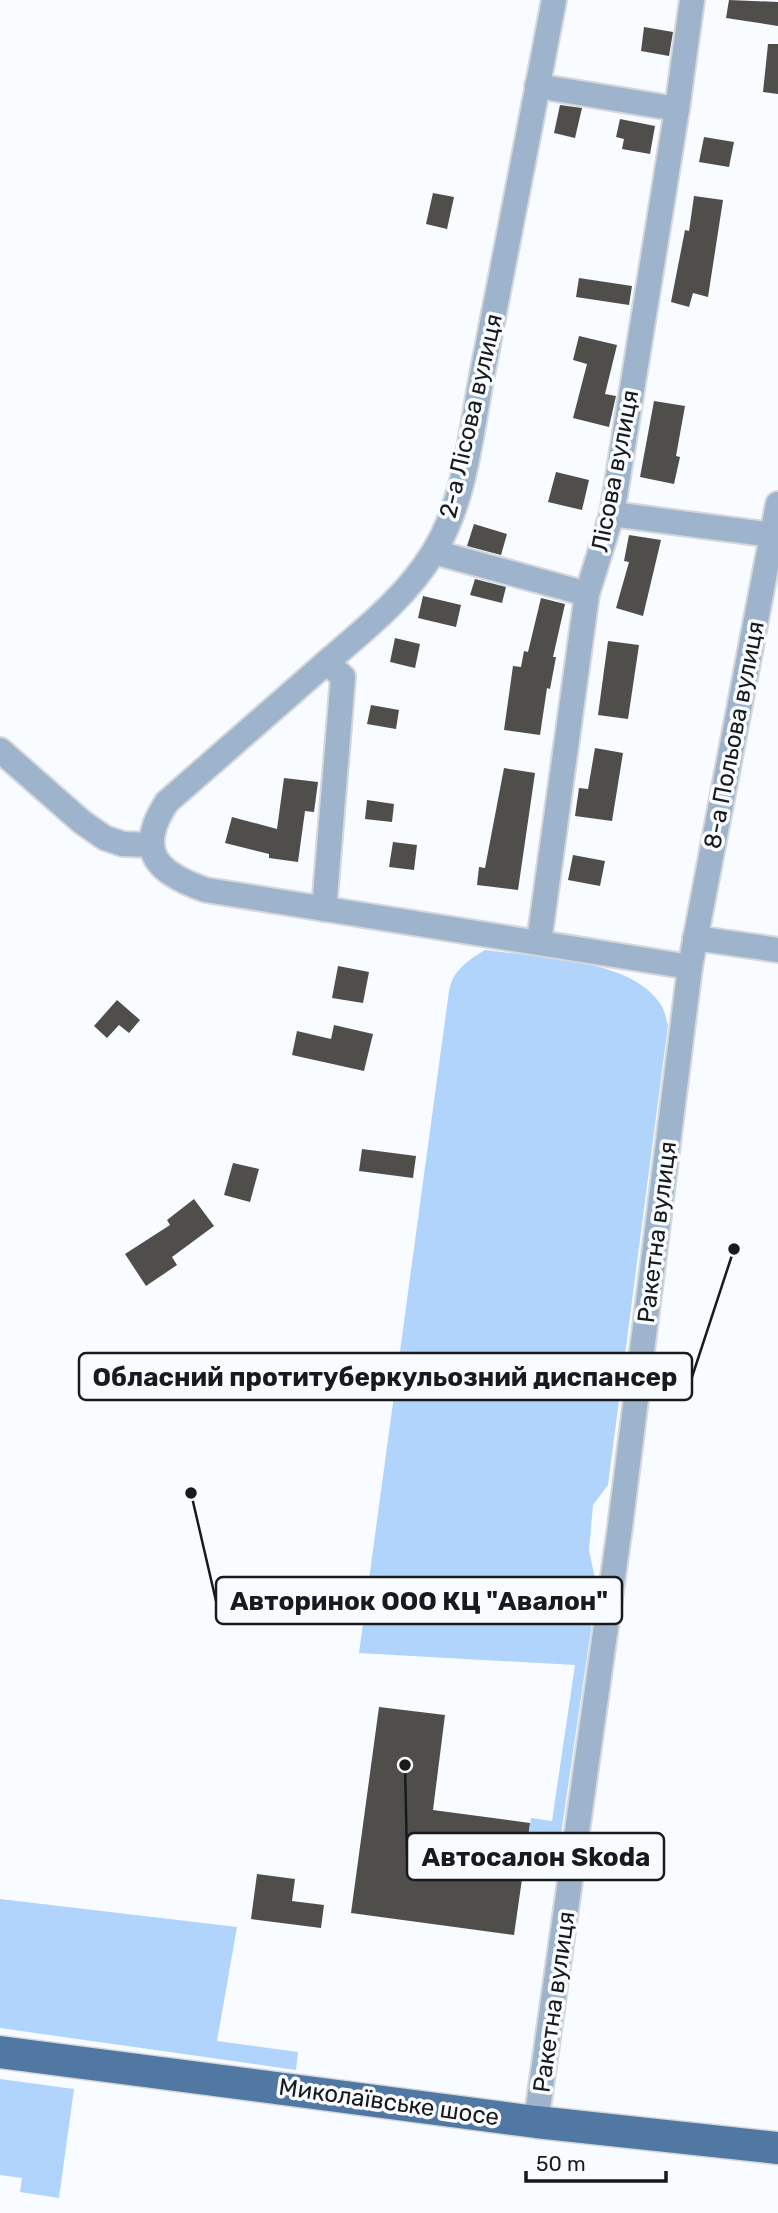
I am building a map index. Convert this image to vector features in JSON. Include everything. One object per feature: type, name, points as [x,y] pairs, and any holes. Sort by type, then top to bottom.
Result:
[{"type":"main road","name":"Миколаївське шосе","points":[[0,2052],[536,2122],[778,2148]]},
{"type":"street","name":"2-а Лісова вулиця","points":[[152,845],[152,829],[167,802],[384,612],[411,584],[434,551],[456,503],[554,0]]},
{"type":"street","name":"Лісова вулиця","points":[[539,942],[587,594],[612,514],[692,0]]},
{"type":"street","points":[[537,86],[677,109]]},
{"type":"street","name":"8-а Польова вулиця","points":[[690,967],[778,503]]},
{"type":"street","points":[[612,514],[772,535]]},
{"type":"street","points":[[434,551],[587,594]]},
{"type":"street","points":[[324,909],[343,677],[327,662]]},
{"type":"street","points":[[0,750],[82,822],[105,838],[122,844],[152,845],[158,863],[166,872],[192,886],[690,967]]},
{"type":"street","points":[[695,938],[778,950]]},
{"type":"street","name":"Ракетна вулиця","points":[[536,2122],[620,1527],[690,967]]},
{"type":"shaded area","points":[[485,950],[581,962],[629,978],[647,989],[661,1005],[668,1025],[608,1485],[593,1505],[589,1550],[597,1588],[557,1862],[525,1857],[531,1818],[552,1821],[575,1665],[359,1653],[449,991],[457,972]]},
{"type":"shaded area","points":[[0,1899],[237,1927],[217,2041],[298,2052],[296,2070],[0,2028]]},
{"type":"shaded area","points":[[0,2079],[74,2089],[59,2198],[20,2192],[22,2178],[0,2175]]},
{"type":"building","points":[[729,0],[778,2],[778,26],[726,18]]},
{"type":"building","points":[[644,27],[673,32],[669,56],[641,51]]},
{"type":"building","points":[[768,44],[778,44],[778,94],[763,92]]},
{"type":"building","points":[[560,105],[582,108],[575,138],[554,133]]},
{"type":"building","points":[[620,119],[655,126],[650,154],[622,149],[624,139],[616,137]]},
{"type":"building","points":[[704,137],[734,142],[729,167],[699,162]]},
{"type":"building","points":[[433,193],[454,197],[447,229],[426,224]]},
{"type":"building","points":[[694,196],[723,200],[708,297],[693,293],[689,307],[671,302],[685,230],[689,231]]},
{"type":"building","points":[[579,278],[632,286],[629,305],[576,297]]},
{"type":"building","points":[[579,336],[617,345],[605,394],[616,396],[609,427],[573,418],[587,364],[573,360]]},
{"type":"building","points":[[654,401],[685,406],[676,456],[680,457],[674,484],[640,477]]},
{"type":"building","points":[[556,472],[589,480],[582,510],[548,502]]},
{"type":"building","points":[[474,524],[507,534],[501,555],[467,546]]},
{"type":"building","points":[[629,535],[661,540],[643,616],[616,608],[629,562],[624,561]]},
{"type":"building","points":[[475,579],[506,587],[502,603],[470,595]]},
{"type":"building","points":[[423,596],[461,605],[456,627],[418,618]]},
{"type":"building","points":[[541,598],[565,604],[540,735],[504,730],[513,666],[521,667],[524,651],[528,652]]},
{"type":"building","points":[[395,638],[420,644],[415,668],[390,662]]},
{"type":"building","points":[[608,641],[639,645],[628,719],[598,715]]},
{"type":"building","points":[[371,705],[399,710],[396,729],[367,724]]},
{"type":"building","points":[[595,748],[623,753],[612,821],[575,816],[579,788],[588,789]]},
{"type":"building","points":[[504,768],[535,773],[518,890],[477,885],[479,867],[485,868]]},
{"type":"building","points":[[284,778],[318,782],[314,812],[305,811],[298,862],[269,858],[269,854],[225,843],[232,817],[277,829]]},
{"type":"building","points":[[367,800],[394,804],[392,822],[365,819]]},
{"type":"building","points":[[393,842],[417,845],[414,870],[389,867]]},
{"type":"building","points":[[573,855],[605,861],[600,886],[568,880]]},
{"type":"building","points":[[338,966],[369,972],[363,1003],[332,998]]},
{"type":"building","points":[[117,1000],[140,1020],[129,1033],[119,1025],[107,1038],[94,1026]]},
{"type":"building","points":[[334,1025],[373,1034],[364,1071],[292,1055],[297,1031],[331,1039]]},
{"type":"building","points":[[362,1149],[416,1156],[413,1178],[359,1171]]},
{"type":"building","points":[[233,1163],[259,1169],[250,1202],[224,1195]]},
{"type":"building","points":[[194,1199],[214,1226],[172,1257],[177,1265],[146,1286],[125,1254],[170,1225],[167,1220]]},
{"type":"building","points":[[379,1707],[445,1715],[433,1810],[530,1823],[514,1935],[351,1913]]},
{"type":"building","points":[[257,1874],[295,1879],[292,1901],[324,1905],[321,1928],[251,1919]]},
{"type":"place","name":"Обласний протитуберкульозний диспансер","points":[[734,1249]]},
{"type":"place","name":"Авторинок ООО КЦ \"Авалон\"","points":[[191,1493]]},
{"type":"place","name":"Автосалон Skoda","points":[[405,1765]]}]
